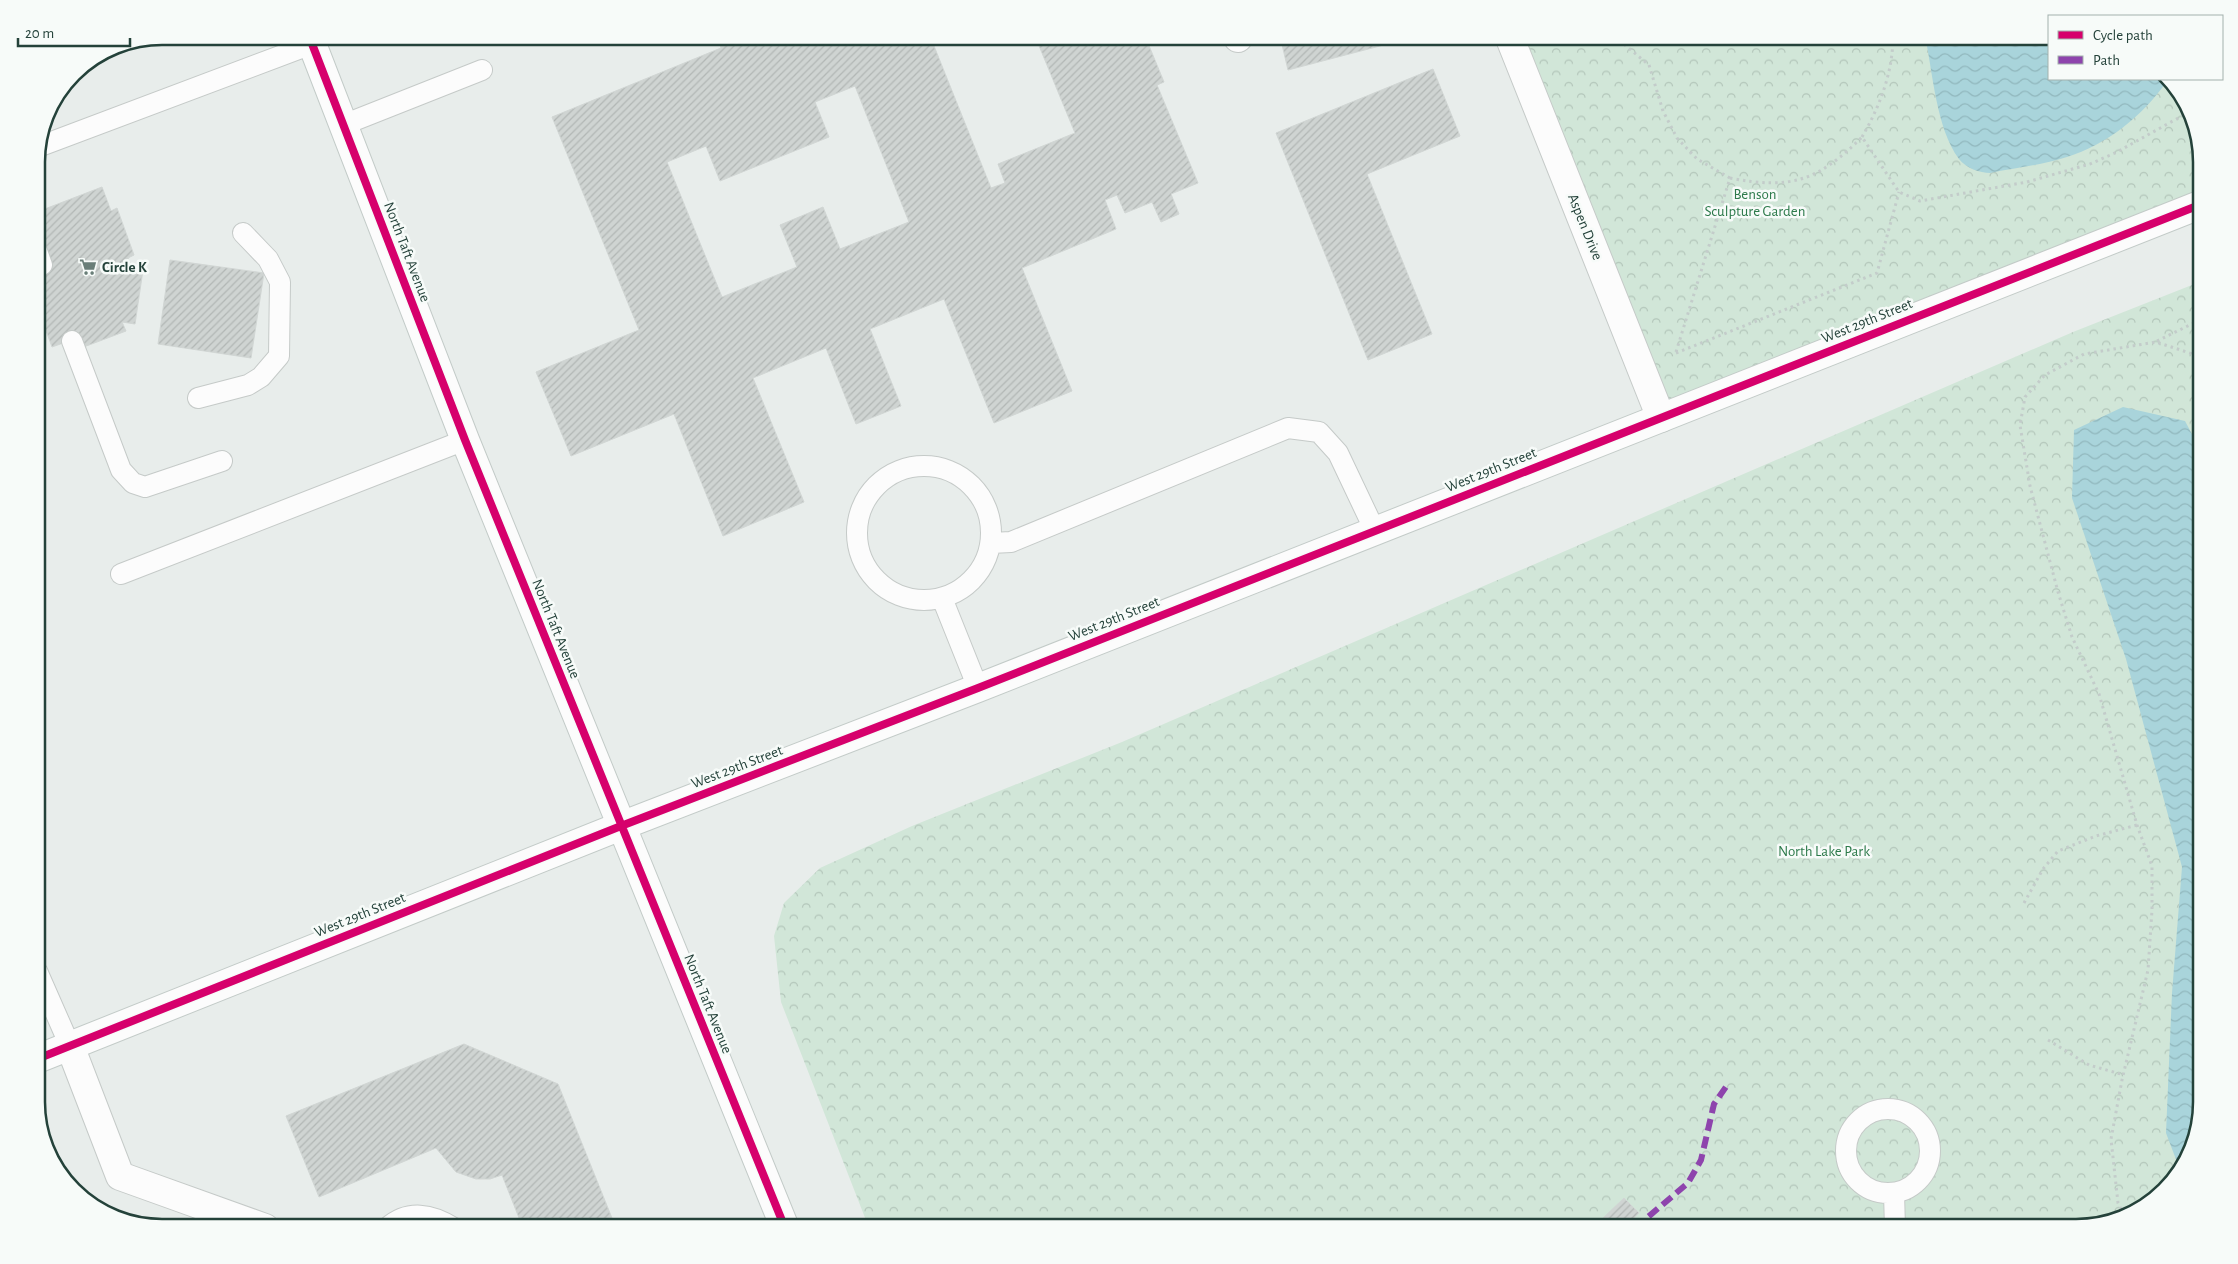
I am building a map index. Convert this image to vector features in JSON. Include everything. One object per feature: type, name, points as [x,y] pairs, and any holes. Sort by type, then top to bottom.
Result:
[{"type":"main road","name":"North Taft Avenue","points":[[313,45],[465,440],[781,1219]]},
{"type":"main road","name":"Aspen Drive","points":[[1513,45],[1661,418]]},
{"type":"main road","name":"West 29th Street","points":[[45,1056],[621,826],[978,688],[2193,208]]},
{"type":"main road","points":[[70,1046],[120,1176],[241,1219]]},
{"type":"lane","points":[[47,144],[298,45]]},
{"type":"lane","points":[[343,125],[482,70]]},
{"type":"lane","points":[[198,398],[248,385],[261,377],[279,356],[280,282],[268,259],[243,233]]},
{"type":"lane","points":[[72,341],[121,470],[132,483],[145,487],[222,461]]},
{"type":"lane","points":[[991,543],[1011,542],[1288,428],[1319,432],[1338,452],[1375,531]]},
{"type":"lane","points":[[121,574],[465,440]]},
{"type":"lane","points":[[925,465],[944,468],[961,476],[976,489],[986,505],[992,524],[991,543],[986,561],[975,578],[960,590],[942,598],[923,601],[904,598],[886,589],[872,577],[862,561],[856,542],[857,522],[862,504],[873,488],[888,475],[906,467],[925,465]]},
{"type":"lane","points":[[942,598],[978,688]]},
{"type":"lane","points":[[45,991],[70,1046]]},
{"type":"lane","points":[[1883,1109],[1897,1110],[1910,1115],[1921,1125],[1928,1138],[1930,1152],[1927,1167],[1920,1179],[1908,1189],[1894,1193],[1881,1193],[1868,1189],[1857,1181],[1850,1170],[1846,1157],[1846,1143],[1850,1130],[1870,1112],[1883,1109]]},
{"type":"lane","points":[[1894,1193],[1895,1219]]},
{"type":"lane","points":[[406,1219],[414,1215],[440,1219]]},
{"type":"path","points":[[1625,45],[1649,65],[1660,103],[1677,138],[1697,159],[1730,178],[1774,184],[1806,178],[1832,165],[1862,137],[1875,116],[1883,93],[1893,45]]},
{"type":"path","points":[[1862,137],[1899,192],[1920,201],[2054,176],[2103,159],[2183,115]]},
{"type":"path","points":[[1730,178],[1676,352],[1876,273],[1899,192]]},
{"type":"path","points":[[2121,1210],[2118,1203],[2112,1139],[2124,1075],[2148,970],[2152,866],[2136,825],[2099,694],[2072,637],[2058,592],[2030,486],[2020,425],[2025,397],[2045,375],[2084,354],[2156,342],[2193,324]]},
{"type":"path","points":[[2156,342],[2193,354]]},
{"type":"path","points":[[2024,903],[2043,869],[2058,851],[2096,836],[2136,825]]},
{"type":"path","points":[[2048,1040],[2089,1065],[2124,1075]]},
{"type":"green space","name":"Benson Sculpture Garden","points":[[1513,45],[2048,45],[2048,80],[2160,80],[2169,91],[2184,117],[2189,132],[2193,155],[2193,208],[1661,418]]},
{"type":"green space","name":"North Lake Park","points":[[2193,285],[2193,1102],[2189,1132],[2184,1147],[2169,1173],[2147,1195],[2121,1210],[2091,1218],[2076,1219],[865,1219],[781,1002],[774,936],[784,903],[820,868],[912,826],[1122,742],[2073,332]]},
{"type":"water","points":[[1927,45],[2048,45],[2048,80],[2160,80],[2164,85],[2147,106],[2123,128],[2096,145],[2067,157],[1990,173],[1973,169],[1959,159],[1945,132],[1936,100]]},
{"type":"water","points":[[2123,407],[2185,421],[2193,436],[2193,1102],[2189,1132],[2177,1161],[2166,1133],[2172,993],[2182,867],[2126,659],[2072,498],[2074,430]]},
{"type":"building","points":[[720,45],[934,45],[991,188],[1005,183],[998,164],[1075,133],[1039,45],[1149,45],[1164,82],[1157,85],[1198,183],[1171,194],[1179,214],[1161,222],[1152,202],[1125,213],[1117,195],[1105,200],[1116,229],[1022,268],[1072,391],[994,423],[944,299],[870,329],[901,406],[856,424],[826,348],[753,378],[804,502],[723,536],[674,414],[571,456],[536,372],[639,330],[552,117],[721,48]],"holes":[[[855,86],[909,222],[840,249],[823,207],[780,225],[797,267],[722,297],[667,162],[706,146],[720,181],[829,137],[815,102]]]},
{"type":"building","points":[[1282,45],[1384,45],[1288,70]]},
{"type":"building","points":[[1433,69],[1460,136],[1367,174],[1432,334],[1368,360],[1276,133]]},
{"type":"building","name":"Circle K","points":[[102,187],[111,211],[117,208],[134,255],[128,258],[132,268],[143,270],[135,324],[122,322],[126,331],[81,348],[77,338],[52,347],[45,328],[45,267],[49,265],[45,254],[45,209]]},
{"type":"building","points":[[170,260],[264,273],[251,358],[158,344]]},
{"type":"building","points":[[464,1044],[558,1084],[612,1219],[519,1219],[502,1175],[490,1179],[476,1179],[456,1172],[436,1148],[319,1197],[286,1116]]},
{"type":"building","points":[[1624,1198],[1639,1213],[1633,1219],[1602,1219]]},
{"type":"marked path","points":[[1646,1219],[1688,1183],[1701,1160],[1714,1104],[1728,1084]]},
{"type":"cycle path","points":[[312,45],[465,440],[781,1219]]},
{"type":"cycle path","points":[[45,1056],[621,826],[978,688],[2193,208]]},
{"type":"place","name":"Circle K","points":[[88,267]]}]
